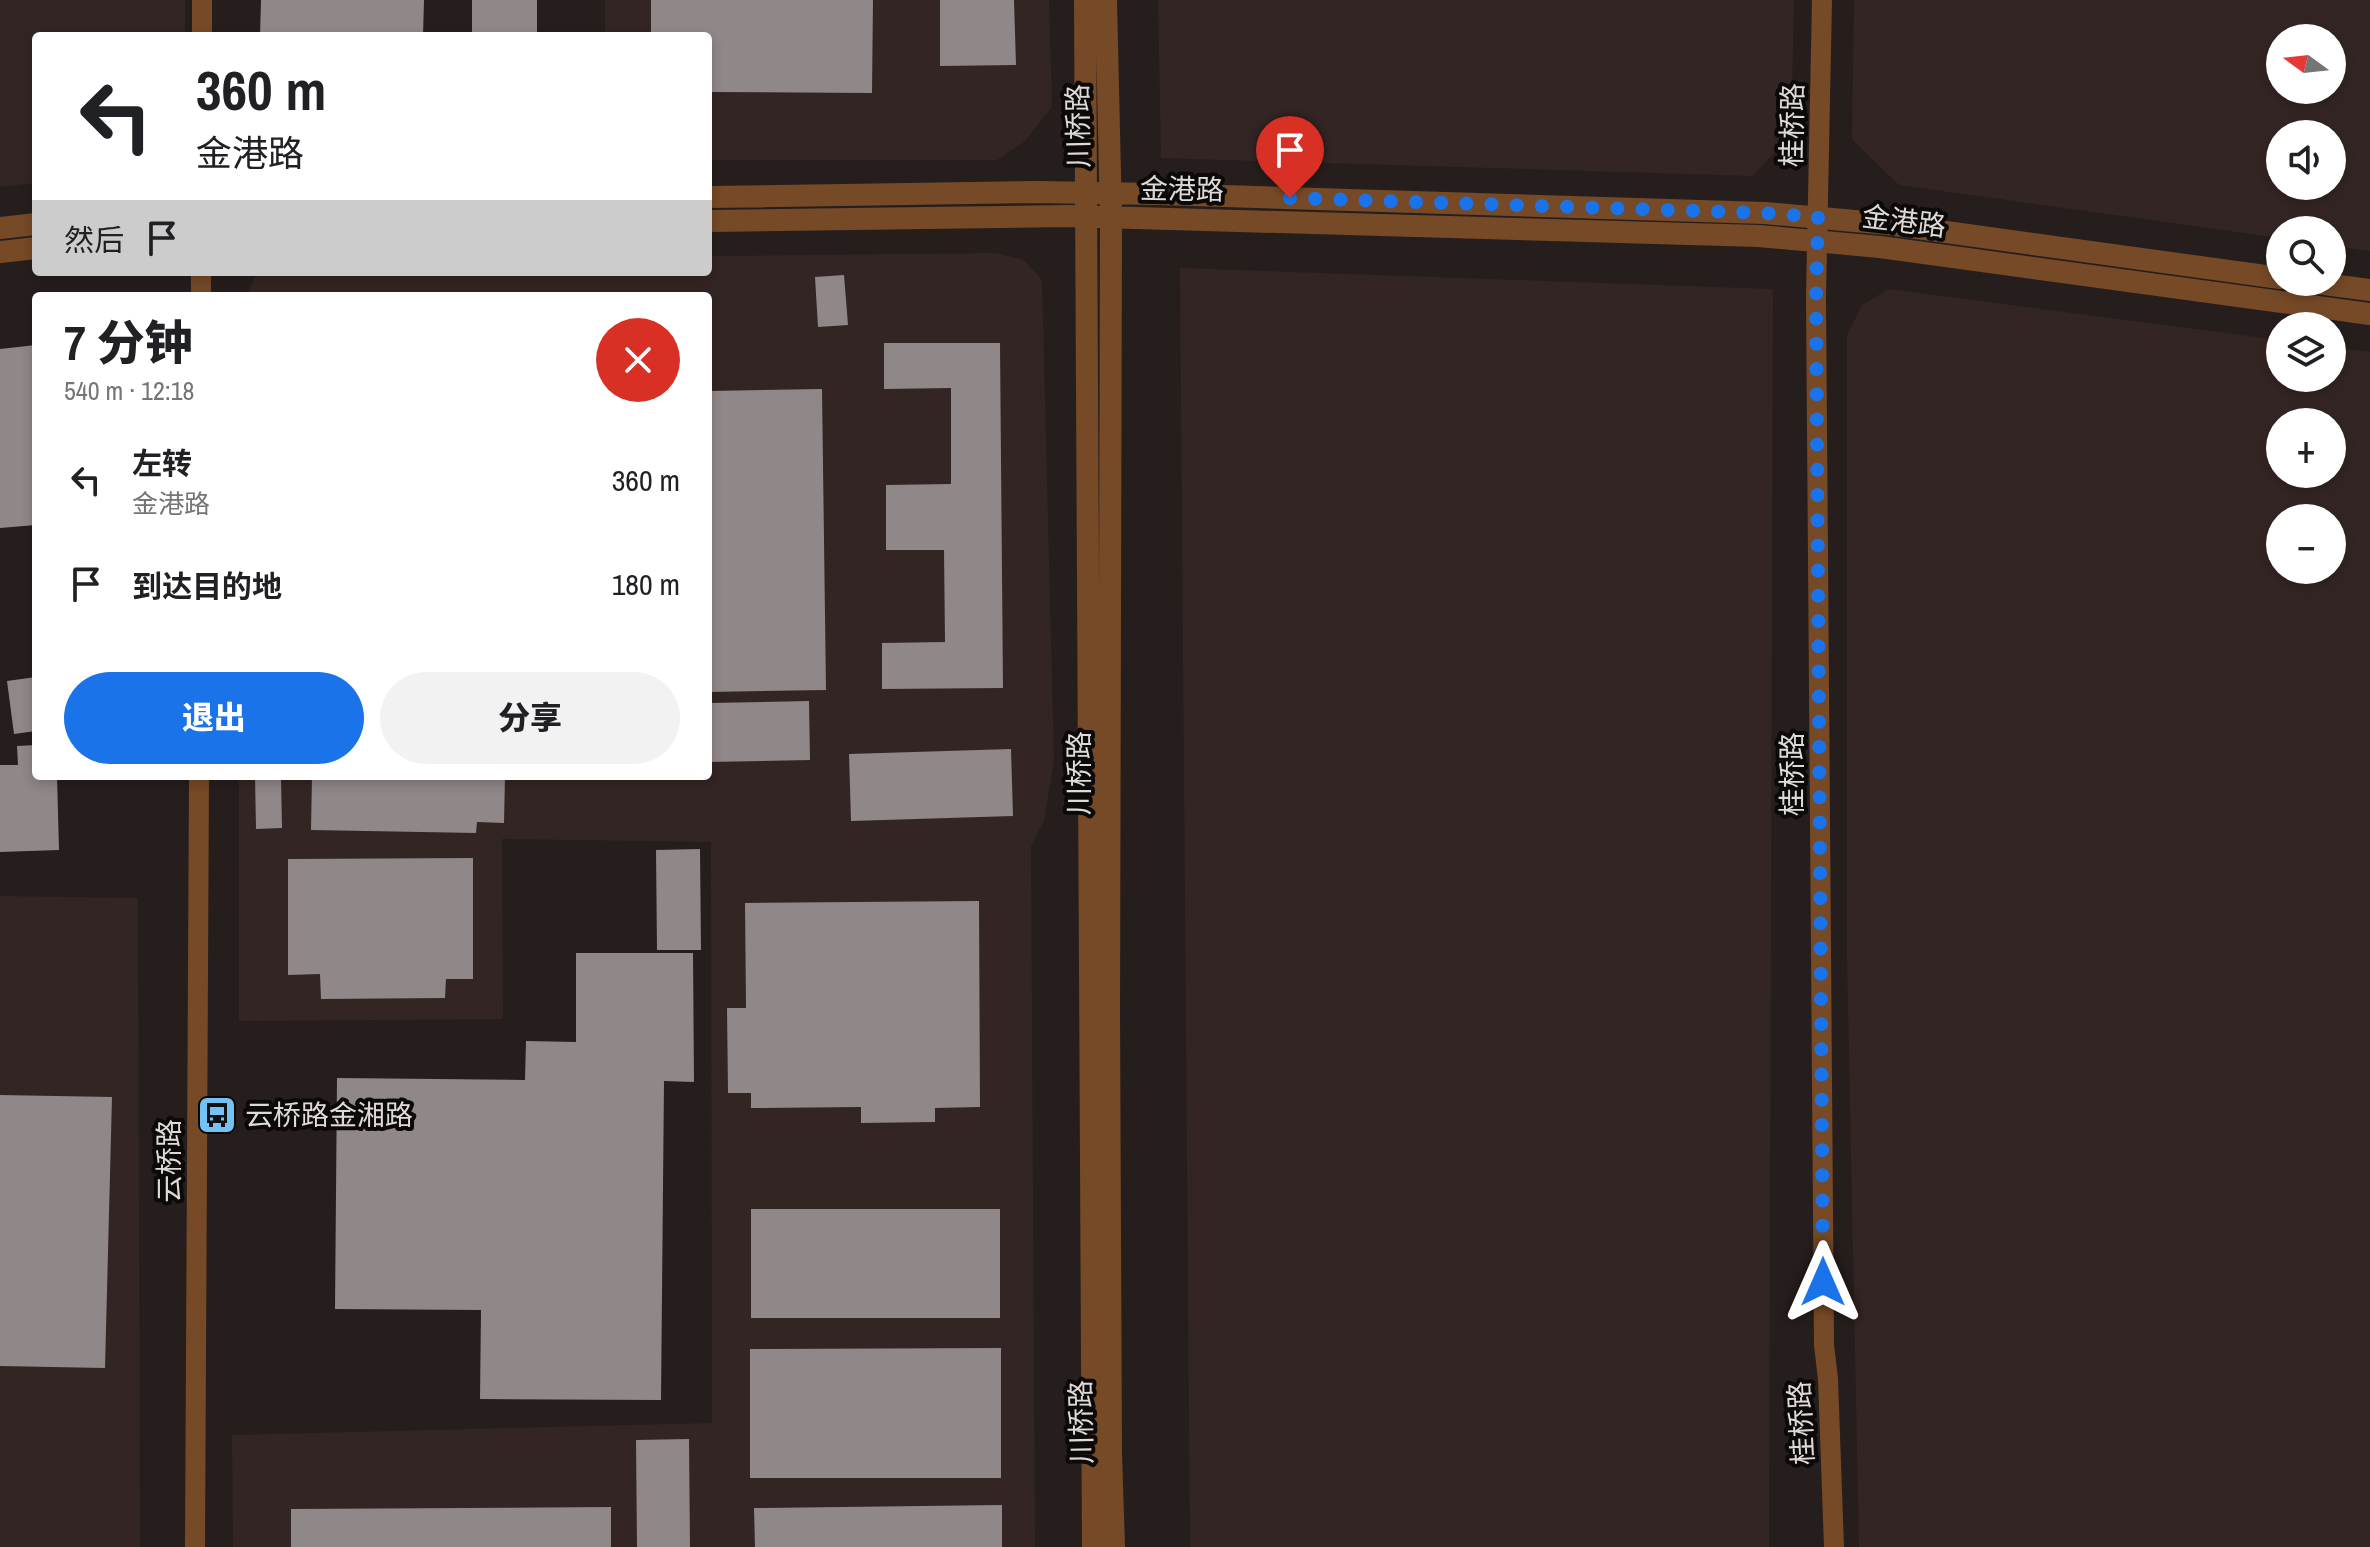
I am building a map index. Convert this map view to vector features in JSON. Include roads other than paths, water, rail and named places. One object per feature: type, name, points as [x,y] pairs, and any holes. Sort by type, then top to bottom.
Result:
[{"type":"street","points":[[202,0],[202,32]]},
{"type":"street","name":"川桥路","points":[[1085,0],[1093,1547]]},
{"type":"street","name":"川桥路","points":[[1106,0],[1111,217],[1109,1043],[1114,1547]]},
{"type":"street","name":"桂桥路","points":[[1822,0],[1816,313],[1824,1345],[1834,1547]]},
{"type":"street","name":"金港路","points":[[712,197],[1110,193],[1759,213],[1918,228],[2266,276]]},
{"type":"street","name":"金港路","points":[[712,221],[1111,217],[1817,240],[2370,314]]},
{"type":"street","points":[[0,228],[32,224]]},
{"type":"street","points":[[0,252],[32,248]]},
{"type":"street","points":[[2346,287],[2370,290]]},
{"type":"street","name":"云桥路","points":[[195,1547],[199,780]]},
{"type":"place","name":"云桥路金湘路","points":[[217,1115]]}]
